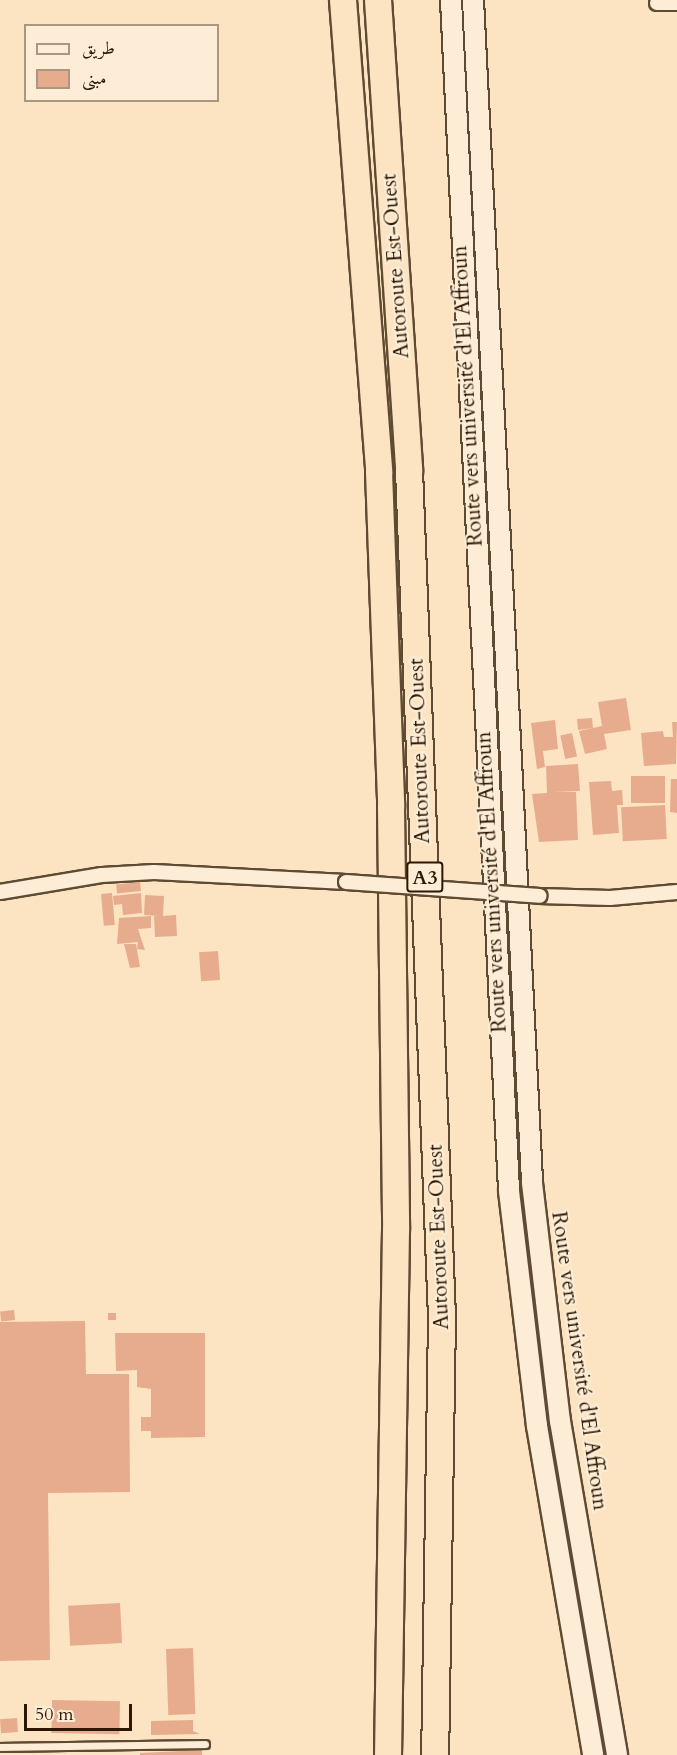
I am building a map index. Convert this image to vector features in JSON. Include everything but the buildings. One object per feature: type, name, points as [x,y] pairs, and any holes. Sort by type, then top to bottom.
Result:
[{"type":"highway","name":"Autoroute Est-Ouest","points":[[343,0],[379,472],[391,807],[396,1230],[388,1755]]},
{"type":"highway","name":"Autoroute Est-Ouest","points":[[378,0],[409,470],[442,1318],[435,1755]]},
{"type":"main road","name":"Route vers université d'El Affroun","points":[[451,0],[509,1191],[537,1426],[593,1755]]},
{"type":"main road","name":"Route vers université d'El Affroun","points":[[473,0],[532,1183],[560,1421],[617,1755]]},
{"type":"street","points":[[657,3],[677,3]]},
{"type":"street","points":[[0,892],[102,875],[154,872],[346,882],[539,896],[609,898],[677,892]]},
{"type":"lane","points":[[0,1747],[205,1744]]}]
